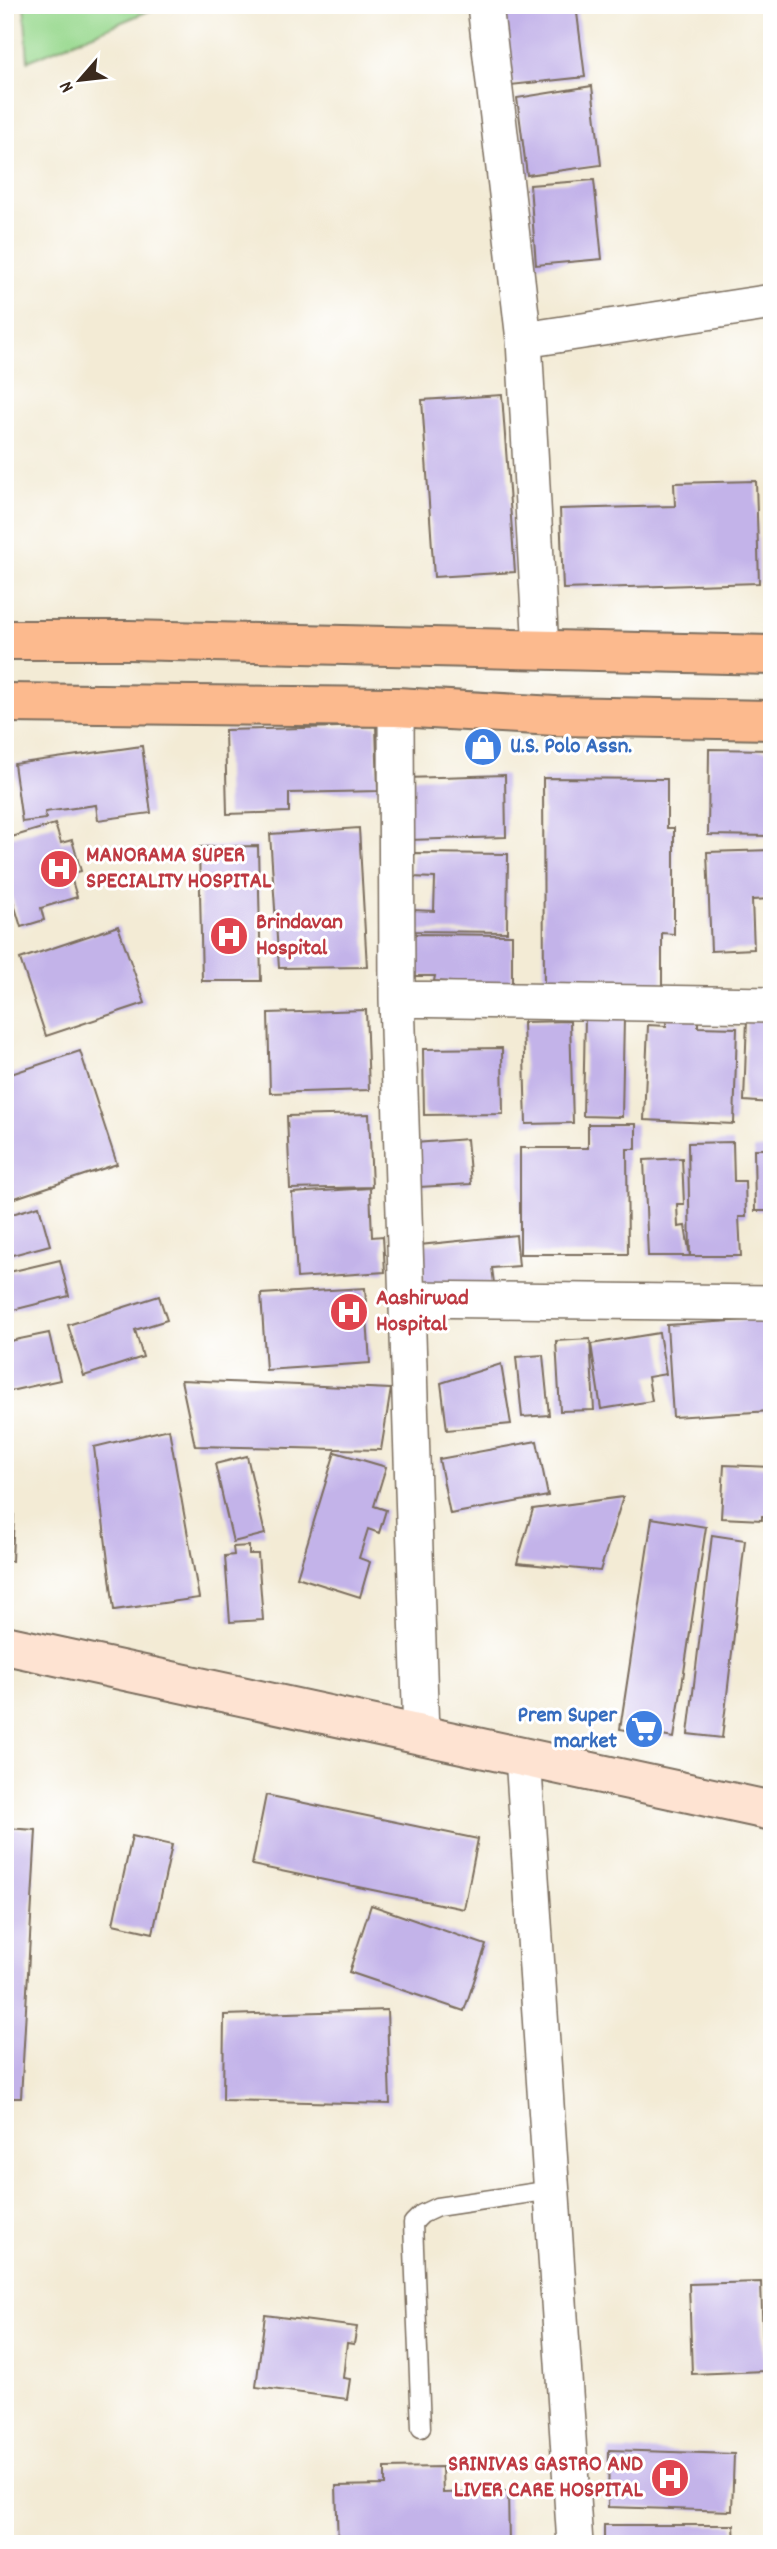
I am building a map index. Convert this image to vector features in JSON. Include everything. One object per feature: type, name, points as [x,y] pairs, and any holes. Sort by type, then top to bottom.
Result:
[{"type":"main road","points":[[5,640],[129,640],[772,655]]},
{"type":"main road","points":[[5,703],[396,707],[555,716],[772,720]]},
{"type":"street","points":[[485,5],[524,340],[541,650]]},
{"type":"street","points":[[524,340],[772,302]]},
{"type":"street","points":[[396,707],[397,999],[421,1734]]},
{"type":"street","points":[[397,999],[772,1006]]},
{"type":"street","points":[[407,1299],[772,1303]]},
{"type":"street","points":[[5,1646],[772,1811]]},
{"type":"street","points":[[523,1756],[575,2544]]},
{"type":"lane","points":[[421,2428],[413,2223],[422,2214],[437,2207],[552,2190]]},
{"type":"green space","points":[[24,5],[163,5],[28,61]]},
{"type":"building","points":[[502,5],[576,5],[585,77],[511,85]]},
{"type":"building","points":[[592,86],[601,165],[527,175],[517,98]]},
{"type":"building","points":[[594,180],[602,259],[536,265],[530,185]]},
{"type":"building","points":[[502,395],[515,572],[434,577],[422,400]]},
{"type":"building","points":[[756,481],[759,583],[563,589],[560,509],[675,506],[674,483]]},
{"type":"building","points":[[376,726],[378,791],[289,793],[289,812],[227,814],[225,730]]},
{"type":"building","points":[[142,746],[151,813],[98,820],[96,805],[45,812],[46,819],[22,822],[14,764]]},
{"type":"building","points":[[709,749],[772,750],[772,836],[708,835]]},
{"type":"building","points":[[505,775],[506,837],[408,840],[406,778]]},
{"type":"building","points":[[543,778],[667,779],[667,828],[674,828],[674,934],[662,933],[662,996],[544,996]]},
{"type":"building","points":[[55,824],[61,843],[72,840],[81,871],[70,874],[77,897],[41,908],[44,920],[21,927],[5,874],[5,839]]},
{"type":"building","points":[[359,828],[367,967],[279,968],[270,834]]},
{"type":"building","points":[[258,846],[261,981],[202,981],[199,847]]},
{"type":"building","points":[[772,850],[772,899],[752,900],[754,949],[711,951],[707,852]]},
{"type":"building","points":[[413,853],[508,854],[507,932],[412,931],[412,910],[434,911],[435,878],[412,877]]},
{"type":"building","points":[[118,926],[145,1003],[46,1036],[20,959]]},
{"type":"building","points":[[412,934],[512,935],[512,990],[451,990],[451,982],[434,981],[435,976],[411,976]]},
{"type":"building","points":[[366,1010],[369,1090],[270,1093],[268,1013]]},
{"type":"building","points":[[667,1012],[698,1014],[698,1027],[737,1028],[734,1124],[644,1120],[648,1025],[666,1026]]},
{"type":"building","points":[[585,1016],[624,1017],[622,1117],[583,1116]]},
{"type":"building","points":[[747,1019],[772,1021],[772,1103],[744,1101]]},
{"type":"building","points":[[570,1021],[573,1123],[526,1124],[523,1022]]},
{"type":"building","points":[[502,1048],[503,1114],[424,1115],[423,1049]]},
{"type":"building","points":[[80,1051],[117,1164],[6,1201],[5,1076]]},
{"type":"building","points":[[369,1114],[372,1187],[290,1189],[287,1116]]},
{"type":"building","points":[[588,1124],[636,1124],[636,1149],[627,1149],[628,1254],[520,1254],[520,1148],[588,1148]]},
{"type":"building","points":[[467,1139],[471,1184],[419,1187],[415,1143]]},
{"type":"building","points":[[733,1142],[734,1181],[745,1181],[746,1217],[739,1217],[741,1256],[690,1256],[688,1143]]},
{"type":"building","points":[[754,1149],[772,1149],[772,1211],[755,1211]]},
{"type":"building","points":[[682,1158],[684,1204],[677,1204],[678,1227],[685,1226],[690,1256],[648,1256],[644,1160]]},
{"type":"building","points":[[370,1188],[372,1237],[383,1236],[385,1272],[297,1278],[292,1193]]},
{"type":"building","points":[[39,1206],[50,1245],[5,1257],[5,1216]]},
{"type":"building","points":[[516,1235],[519,1266],[492,1268],[494,1283],[425,1290],[420,1245]]},
{"type":"building","points":[[60,1260],[69,1296],[5,1312],[5,1273]]},
{"type":"building","points":[[365,1288],[370,1363],[266,1370],[261,1294]]},
{"type":"building","points":[[159,1296],[167,1320],[135,1330],[143,1357],[84,1376],[68,1325]]},
{"type":"building","points":[[765,1319],[771,1411],[673,1417],[667,1325]]},
{"type":"building","points":[[49,1333],[60,1380],[10,1391],[5,1370],[5,1342]]},
{"type":"building","points":[[659,1333],[666,1374],[648,1377],[652,1401],[601,1409],[591,1344]]},
{"type":"building","points":[[590,1339],[594,1410],[560,1411],[556,1341]]},
{"type":"building","points":[[543,1355],[549,1415],[522,1417],[516,1357]]},
{"type":"building","points":[[501,1364],[511,1424],[447,1430],[441,1383]]},
{"type":"building","points":[[181,1380],[391,1389],[381,1450],[195,1446]]},
{"type":"building","points":[[169,1429],[199,1598],[114,1610],[94,1447]]},
{"type":"building","points":[[537,1441],[548,1496],[450,1514],[439,1459]]},
{"type":"building","points":[[335,1452],[386,1467],[374,1506],[386,1510],[379,1533],[368,1529],[359,1558],[370,1562],[360,1597],[297,1577]]},
{"type":"building","points":[[247,1456],[265,1534],[233,1542],[215,1464]]},
{"type":"building","points":[[724,1465],[772,1467],[772,1516],[762,1516],[762,1520],[721,1518]]},
{"type":"building","points":[[623,1497],[600,1571],[517,1563],[533,1509]]},
{"type":"building","points":[[5,1512],[14,1513],[12,1561],[5,1561]]},
{"type":"building","points":[[652,1518],[706,1527],[674,1738],[620,1729]]},
{"type":"building","points":[[712,1535],[745,1540],[722,1738],[688,1734]]},
{"type":"building","points":[[249,1546],[249,1554],[258,1554],[263,1620],[230,1622],[225,1556],[234,1555],[233,1547]]},
{"type":"building","points":[[266,1795],[478,1839],[464,1909],[252,1865]]},
{"type":"building","points":[[5,1828],[36,1830],[21,2098],[5,2098]]},
{"type":"building","points":[[132,1836],[172,1845],[153,1933],[113,1924]]},
{"type":"building","points":[[371,1905],[486,1945],[464,2011],[349,1972]]},
{"type":"building","points":[[387,2010],[390,2104],[223,2100],[224,2015]]},
{"type":"building","points":[[761,2282],[764,2371],[692,2374],[689,2284]]},
{"type":"building","points":[[265,2315],[357,2327],[354,2344],[347,2343],[343,2378],[350,2379],[347,2399],[256,2387]]},
{"type":"building","points":[[609,2450],[734,2454],[732,2511],[608,2507]]},
{"type":"building","points":[[442,2467],[443,2493],[508,2491],[509,2544],[338,2544],[336,2486],[385,2485],[385,2468]]},
{"type":"building","points":[[604,2525],[734,2525],[735,2544],[604,2544]]},
{"type":"place","name":"U.S. Polo Assn.","points":[[483,747]]},
{"type":"place","name":"MANORAMA SUPER SPECIALITY HOSPITAL","points":[[59,869]]},
{"type":"place","name":"Brindavan Hospital","points":[[229,936]]},
{"type":"place","name":"Aashirwad Hospital","points":[[349,1312]]},
{"type":"place","name":"Prem Super market","points":[[644,1729]]},
{"type":"place","name":"SRINIVAS GASTRO AND LIVER CARE HOSPITAL","points":[[670,2478]]}]
